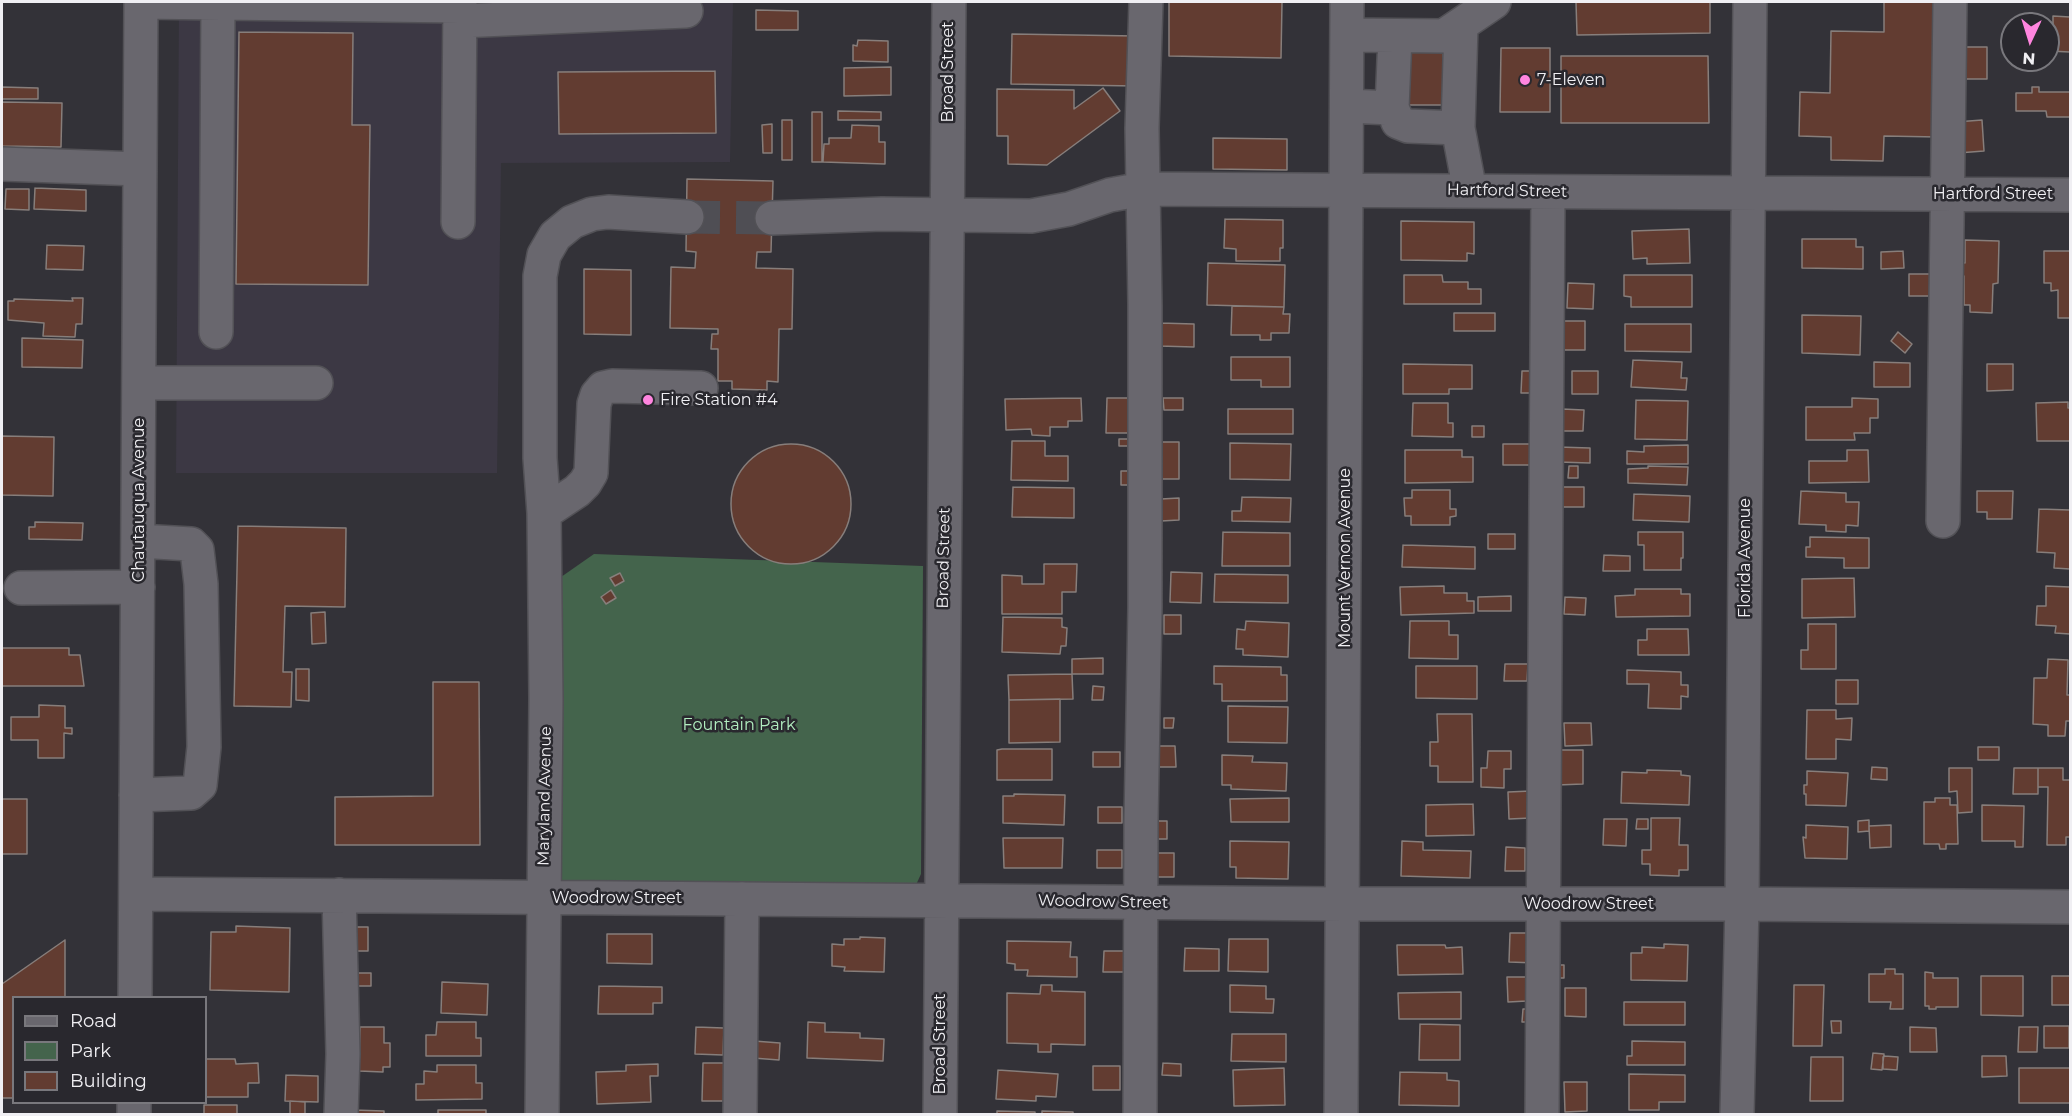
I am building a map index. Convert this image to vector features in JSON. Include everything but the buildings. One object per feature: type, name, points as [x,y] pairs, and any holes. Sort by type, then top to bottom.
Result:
[{"type":"street","points":[[141,2],[686,11]]},
{"type":"street","name":"Chautauqua Avenue","points":[[135,996],[141,2]]},
{"type":"street","name":"Broad Street","points":[[940,1114],[949,2]]},
{"type":"street","points":[[1140,1114],[1140,902],[1145,607],[1142,128],[1146,2]]},
{"type":"street","name":"Mount Vernon Avenue","points":[[1341,1114],[1347,2]]},
{"type":"street","points":[[1347,35],[1444,36],[1461,25],[1468,17],[1494,2]]},
{"type":"street","name":"Florida Avenue","points":[[1737,1114],[1742,904],[1750,2]]},
{"type":"street","points":[[1943,521],[1950,2]]},
{"type":"street","points":[[216,332],[218,3]]},
{"type":"street","points":[[458,222],[460,9]]},
{"type":"street","points":[[1461,25],[1458,128],[1470,190]]},
{"type":"street","points":[[1395,36],[1392,108],[1398,122],[1408,126],[1458,128]]},
{"type":"street","points":[[1347,105],[1392,108]]},
{"type":"street","points":[[2,164],[139,170]]},
{"type":"street","name":"Hartford Street","points":[[772,218],[882,214],[1031,216],[1069,209],[1110,195],[1143,189],[2070,195]]},
{"type":"street","points":[[1542,1114],[1548,192]]},
{"type":"street","name":"Maryland Avenue","points":[[542,1114],[546,699],[540,458],[540,276],[544,255],[555,236],[572,222],[592,214],[608,212],[687,217]]},
{"type":"street","points":[[139,383],[316,383]]},
{"type":"street","points":[[543,513],[577,491],[591,473],[594,404],[603,388],[612,386],[701,388]]},
{"type":"street","points":[[136,795],[191,793],[200,785],[204,747],[201,584],[197,550],[191,544],[139,541]]},
{"type":"street","points":[[21,588],[138,587]]},
{"type":"street","name":"Woodrow Street","points":[[136,894],[1343,904],[2070,907]]},
{"type":"street","points":[[339,896],[343,1054],[341,1114]]},
{"type":"street","points":[[740,1114],[742,899]]},
{"type":"shaded area","points":[[179,2],[733,2],[730,162],[501,163],[497,473],[176,473]]},
{"type":"green space","name":"Fountain Park","points":[[594,554],[923,566],[921,874],[915,887],[561,884],[556,871],[561,577]]},
{"type":"tunnel","points":[[687,217],[772,218]]},
{"type":"place","name":"7-Eleven","points":[[1525,80]]},
{"type":"place","name":"Fire Station #4","points":[[648,400]]}]
